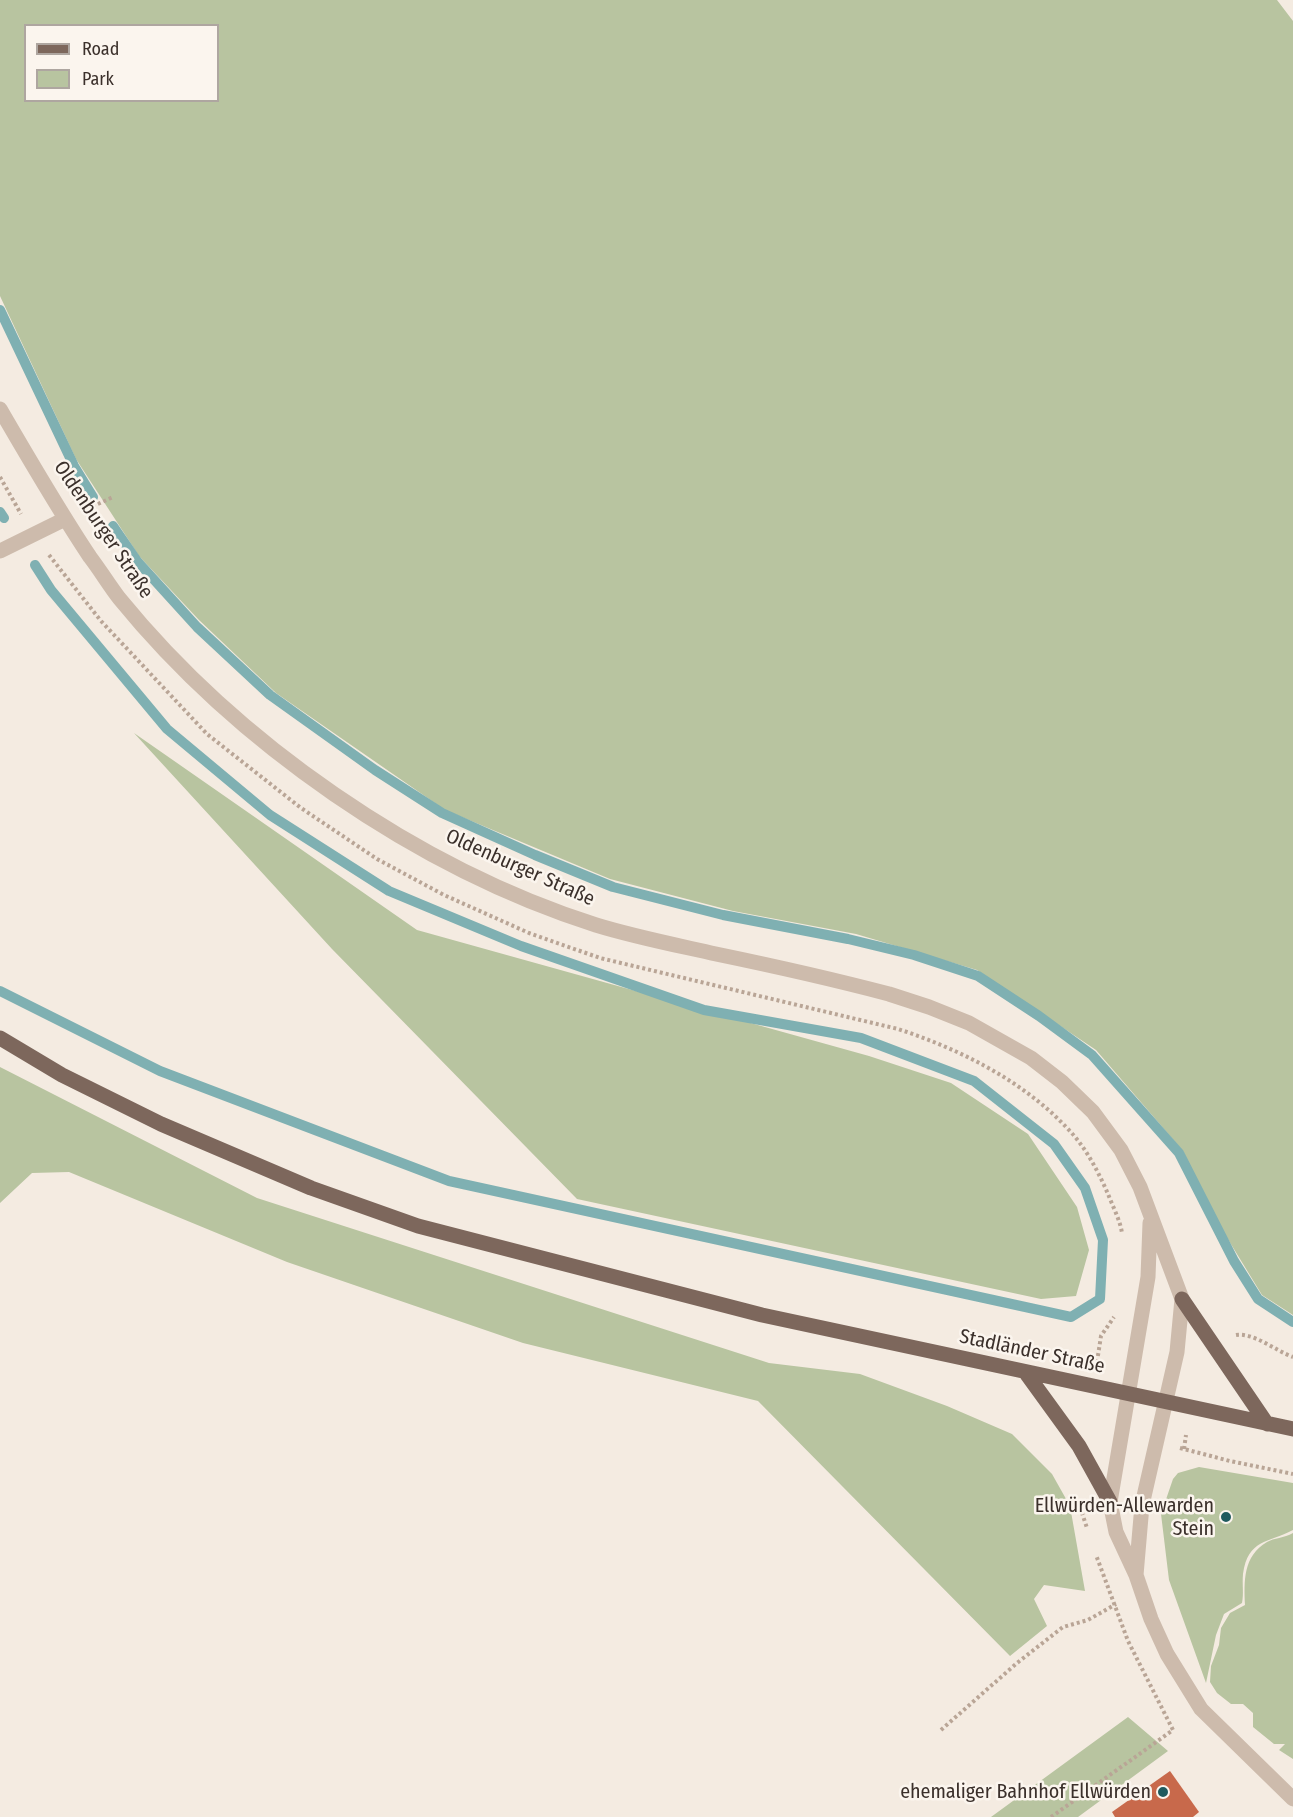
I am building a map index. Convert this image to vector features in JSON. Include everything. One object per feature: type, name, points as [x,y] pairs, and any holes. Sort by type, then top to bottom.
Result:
[{"type":"main road","name":"Stadländer Straße","points":[[0,1038],[62,1075],[161,1124],[310,1188],[418,1227],[762,1316],[1293,1429]]},
{"type":"main road","points":[[1182,1299],[1268,1424]]},
{"type":"main road","points":[[1026,1373],[1079,1446],[1110,1502]]},
{"type":"street","name":"Oldenburger Straße","points":[[0,409],[65,519],[118,597],[215,700],[342,800],[454,866],[531,900],[597,925],[858,986],[930,1007],[969,1023],[1031,1058],[1062,1082],[1093,1112],[1120,1150],[1140,1187],[1182,1299],[1177,1352],[1142,1505],[1136,1575]]},
{"type":"street","points":[[0,551],[65,519]]},
{"type":"street","name":"Oldenburger Straße","points":[[1110,1502],[1148,1277],[1150,1216]]},
{"type":"street","points":[[1110,1502],[1116,1532],[1136,1575],[1167,1654],[1201,1709],[1293,1799]]},
{"type":"path","points":[[1101,1336],[1112,1322]]},
{"type":"path","points":[[1155,1442],[1293,1474]]},
{"type":"path","points":[[941,1730],[1017,1663],[1063,1627],[1088,1620],[1141,1592]]},
{"type":"path","points":[[1051,1817],[1173,1730]]},
{"type":"green space","points":[[0,0],[1277,0],[1293,21],[1293,1315],[1262,1295],[1215,1218],[1183,1151],[1096,1050],[977,970],[856,934],[733,911],[610,879],[445,810],[276,693],[199,620],[139,556],[76,459],[0,296]]},
{"type":"green space","points":[[134,733],[417,930],[869,1056],[951,1083],[1028,1134],[1077,1207],[1089,1250],[1076,1296],[1041,1299],[577,1199],[332,949]]},
{"type":"green space","points":[[0,1067],[257,1198],[769,1363],[860,1374],[947,1406],[1012,1434],[1052,1474],[1070,1506],[1085,1591],[1044,1585],[1034,1599],[1047,1626],[1010,1656],[758,1401],[523,1343],[287,1262],[69,1172],[32,1173],[0,1203]]},
{"type":"green space","points":[[1199,1467],[1293,1483],[1293,1530],[1260,1544],[1249,1554],[1243,1574],[1242,1603],[1224,1614],[1216,1635],[1206,1683],[1169,1580],[1161,1514],[1173,1479],[1178,1473]]},
{"type":"green space","points":[[1293,1533],[1293,1759],[1279,1750],[1285,1744],[1274,1744],[1253,1727],[1253,1713],[1243,1704],[1231,1704],[1217,1693],[1210,1682],[1211,1666],[1219,1645],[1221,1628],[1230,1613],[1245,1605],[1245,1578],[1253,1554],[1267,1542]]},
{"type":"green space","points":[[1128,1717],[1168,1751],[1078,1817],[991,1817]]},
{"type":"building","name":"ehemaliger Bahnhof Ellwürden","points":[[1170,1771],[1199,1812],[1193,1817],[1115,1817],[1112,1812]]},
{"type":"waterway","points":[[0,310],[74,466],[93,497]]},
{"type":"waterway","points":[[0,512],[4,518]]},
{"type":"waterway","points":[[113,526],[137,561],[197,627],[270,695],[375,770],[442,813],[613,887],[723,915],[848,939],[914,955],[978,976],[1039,1016],[1092,1055],[1179,1153],[1234,1261],[1258,1299],[1293,1322]]},
{"type":"waterway","points":[[0,991],[160,1071],[449,1181],[1071,1317],[1100,1299],[1103,1240],[1085,1188],[1054,1144],[974,1081],[861,1038],[704,1010],[521,946],[389,891],[270,815],[167,729],[51,590],[35,565]]},
{"type":"place","name":"Ellwürden-Allewarden Stein","points":[[1226,1517]]},
{"type":"place","name":"ehemaliger Bahnhof Ellwürden","points":[[1163,1792]]}]
